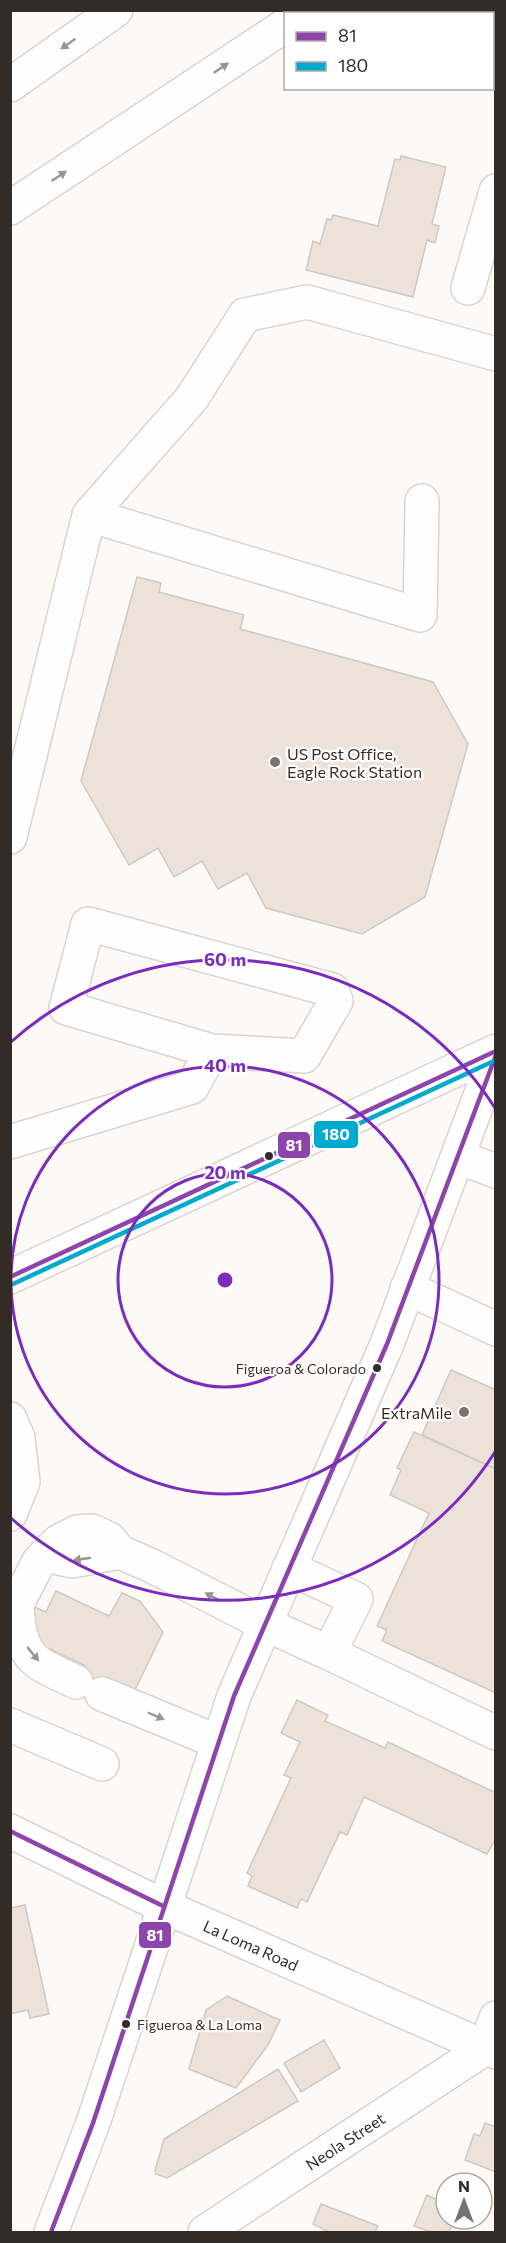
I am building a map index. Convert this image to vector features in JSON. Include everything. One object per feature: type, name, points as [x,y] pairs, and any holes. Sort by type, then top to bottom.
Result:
[{"type":"main road","points":[[10,85],[116,10]]},
{"type":"main road","points":[[10,208],[284,26]]},
{"type":"main road","points":[[468,288],[495,191]]},
{"type":"main road","points":[[10,837],[89,514],[192,398],[245,315],[307,302],[495,354]]},
{"type":"main road","points":[[89,514],[420,615],[422,501]]},
{"type":"main road","points":[[88,924],[332,990],[336,1001],[304,1056],[212,1050],[66,1008],[88,924]]},
{"type":"main road","points":[[10,1142],[192,1087],[212,1050]]},
{"type":"main road","points":[[51,2232],[93,2123],[234,1695],[387,1344],[495,1052]]},
{"type":"main road","points":[[10,1277],[495,1052]]},
{"type":"main road","points":[[458,1157],[495,1171]]},
{"type":"main road","points":[[407,1288],[495,1329]]},
{"type":"main road","points":[[10,1419],[18,1438],[23,1482],[10,1514]]},
{"type":"main road","points":[[218,1742],[89,1688],[34,1659],[24,1644],[14,1612],[39,1561],[58,1542],[77,1532],[92,1532],[109,1539],[120,1552],[265,1624],[495,1733]]},
{"type":"main road","points":[[289,1568],[356,1599],[329,1653]]},
{"type":"main road","points":[[10,1725],[102,1764]]},
{"type":"main road","name":"La Loma Road","points":[[10,1832],[163,1906],[490,2051]]},
{"type":"main road","points":[[490,2051],[495,2018]]},
{"type":"main road","name":"Neola Street","points":[[205,2232],[490,2051]]},
{"type":"building","points":[[401,156],[446,167],[432,224],[439,226],[435,243],[427,240],[413,297],[306,270],[313,241],[320,244],[327,219],[331,220],[333,215],[378,226],[395,159],[400,160]]},
{"type":"building","name":"US Post Office, Eagle Rock Station","points":[[137,577],[161,583],[159,592],[244,615],[240,629],[433,682],[468,744],[425,897],[362,934],[266,908],[247,873],[218,889],[202,861],[174,877],[158,848],[129,865],[81,781]]},
{"type":"building","name":"ExtraMile","points":[[451,1370],[496,1390],[496,1469],[422,1435]]},
{"type":"building","points":[[414,1432],[496,1469],[496,1693],[382,1641],[387,1630],[377,1626],[429,1513],[390,1495],[401,1470],[397,1468]]},
{"type":"building","points":[[56,1591],[109,1616],[122,1593],[140,1601],[163,1632],[132,1696],[98,1704],[71,1691],[84,1665],[39,1644],[26,1619],[32,1606],[46,1612]]},
{"type":"building","points":[[297,1700],[328,1715],[325,1721],[385,1748],[388,1742],[496,1793],[496,1838],[487,1854],[364,1797],[347,1835],[340,1832],[307,1902],[301,1899],[297,1908],[248,1886],[252,1876],[247,1873],[291,1778],[284,1775],[300,1742],[281,1733]]},
{"type":"building","points":[[25,1905],[49,2014],[30,2018],[28,2010],[10,2014],[10,1908]]},
{"type":"building","points":[[227,1996],[280,2020],[268,2045],[236,2088],[189,2069],[206,2010]]},
{"type":"building","points":[[324,2040],[340,2068],[301,2092],[284,2063]]},
{"type":"building","points":[[278,2069],[298,2101],[167,2178],[156,2174],[164,2139]]},
{"type":"building","points":[[485,2123],[496,2127],[496,2172],[465,2160],[474,2134],[480,2136]]},
{"type":"building","points":[[427,2195],[434,2198],[434,2231],[449,2231],[431,2232],[414,2226]]},
{"type":"building","points":[[321,2204],[378,2226],[375,2232],[329,2232],[313,2224]]},
{"type":"transit line","name":"81","points":[[10,1277],[496,1051]]},
{"type":"transit line","name":"81","points":[[51,2232],[93,2123],[234,1696],[387,1344],[496,1055]]},
{"type":"transit line","name":"180","points":[[13,1284],[496,1060]]},
{"type":"transit line","name":"81","points":[[10,1831],[163,1906]]},
{"type":"place","name":"US Post Office, Eagle Rock Station","points":[[275,762]]},
{"type":"place","name":"Figueroa & Colorado","points":[[377,1368]]},
{"type":"place","name":"ExtraMile","points":[[464,1412]]},
{"type":"place","name":"Figueroa & La Loma","points":[[126,2024]]}]
